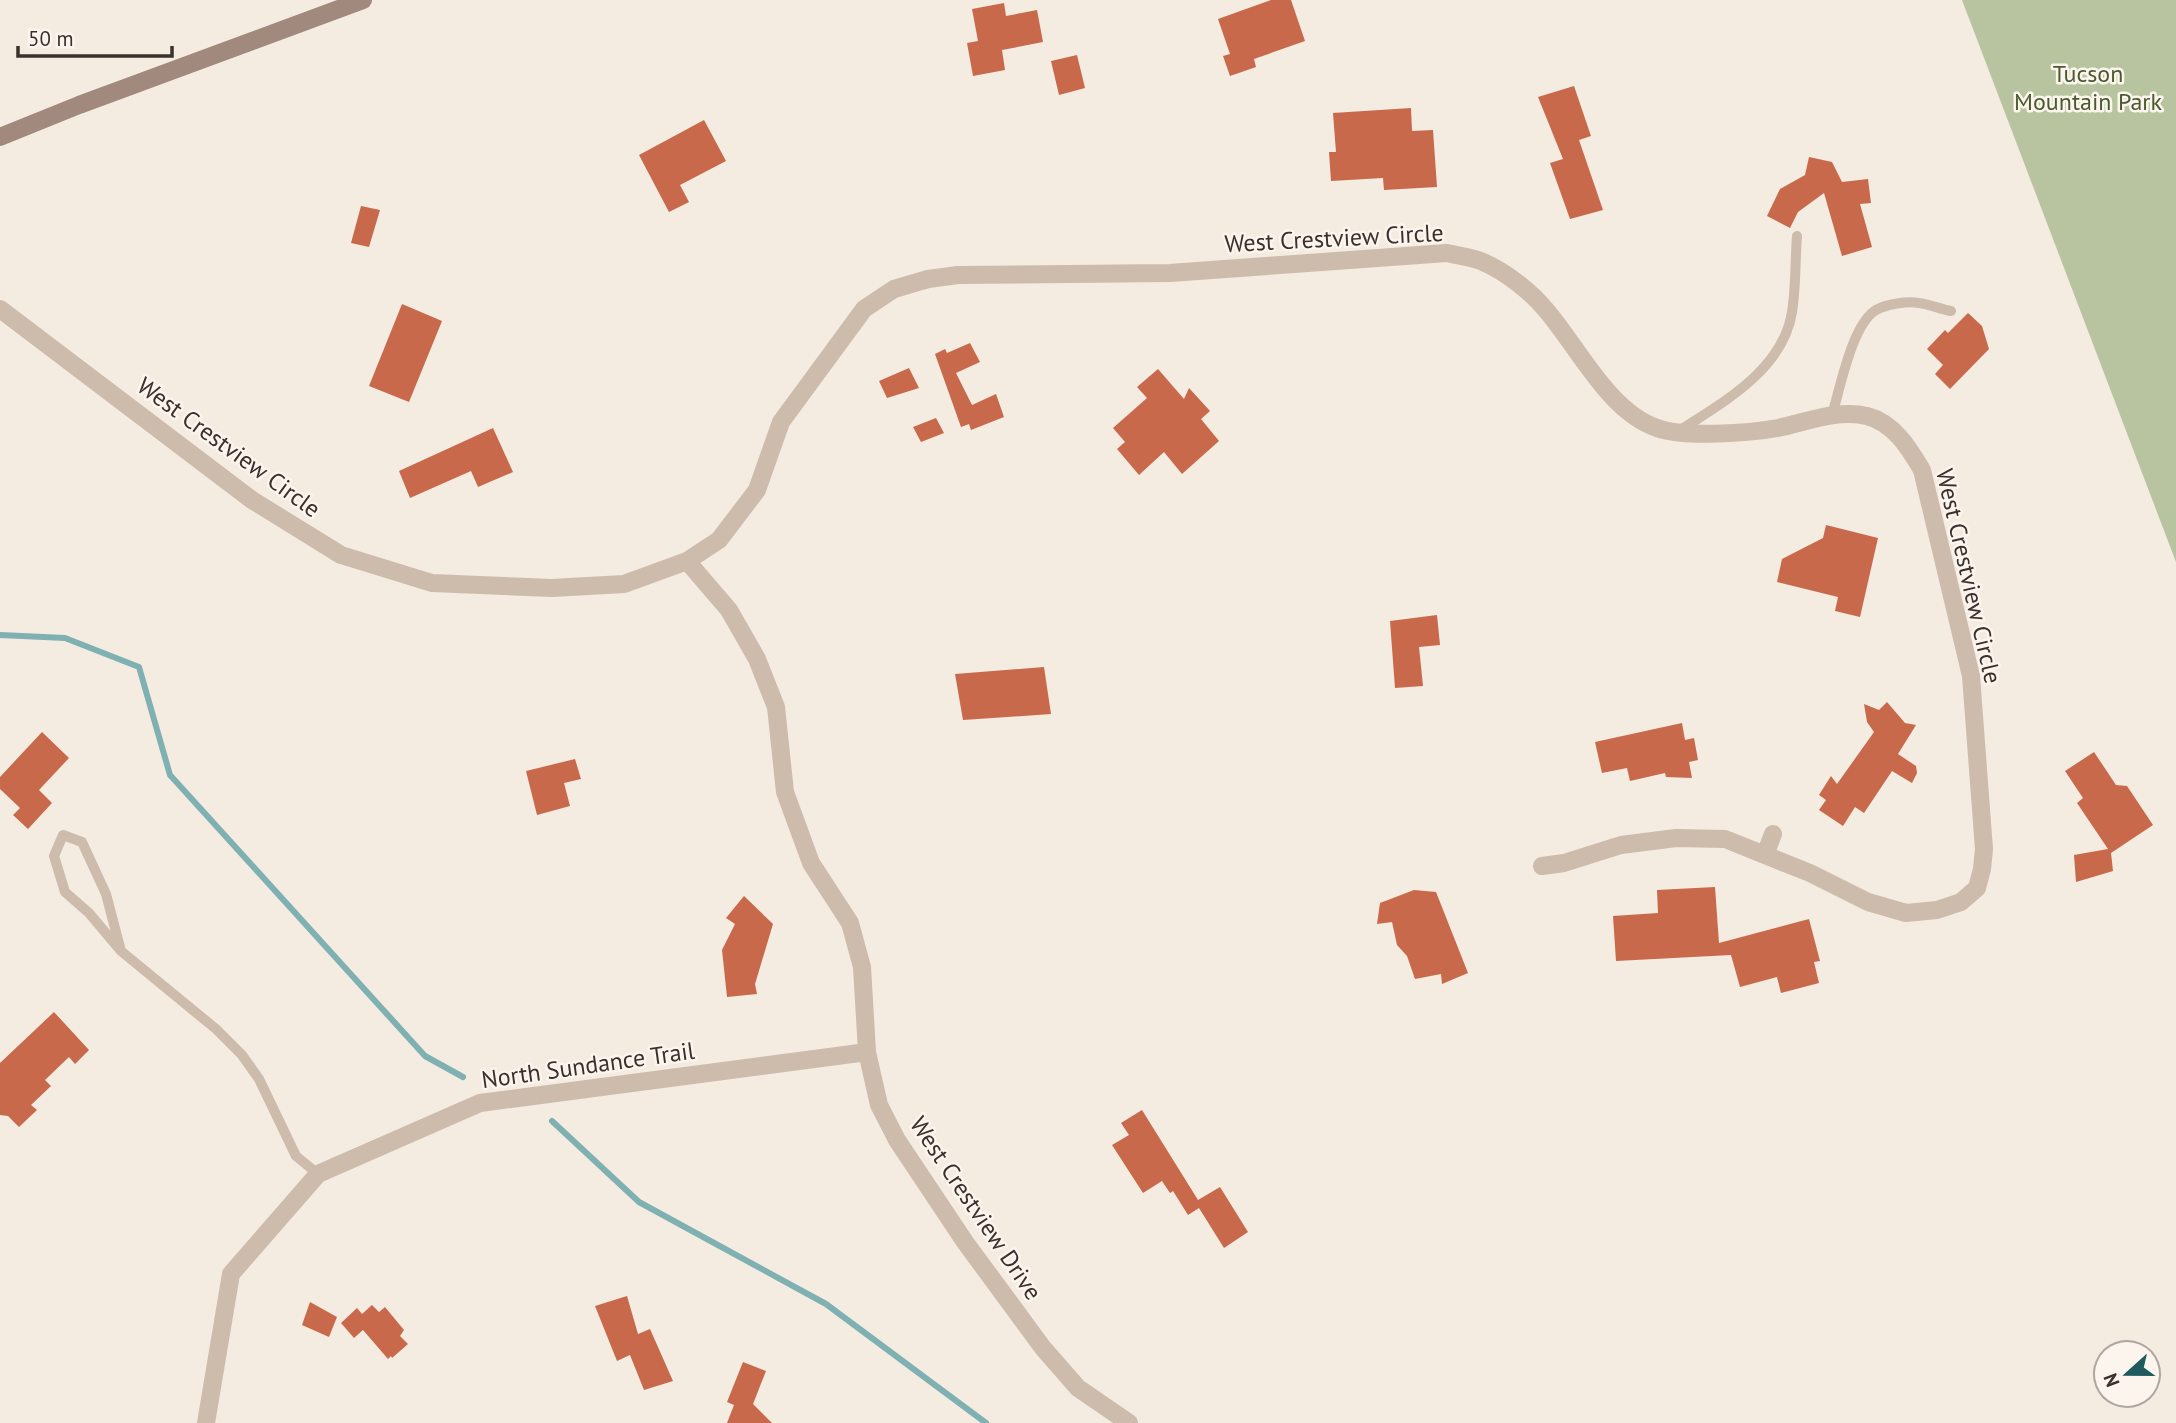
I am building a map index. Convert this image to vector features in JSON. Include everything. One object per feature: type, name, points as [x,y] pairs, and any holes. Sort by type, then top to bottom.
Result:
[{"type":"street","points":[[0,137],[92,100],[363,0]]},
{"type":"street","name":"West Crestview Circle","points":[[0,309],[252,500],[341,555],[432,583],[552,588],[624,584],[687,561],[719,540],[757,490],[781,422],[864,309],[894,289],[928,279],[958,275],[1170,273],[1447,253],[1482,261],[1527,291],[1546,310],[1601,384],[1631,414],[1656,428],[1676,432],[1732,433],[1776,428],[1832,415],[1867,416],[1891,428],[1908,444],[1922,470],[1971,676],[1984,849],[1983,869],[1977,888],[1961,902],[1937,910],[1906,913],[1868,902],[1810,873],[1725,839],[1676,838],[1620,845],[1564,863],[1542,866]]},
{"type":"street","name":"West Crestview Drive","points":[[687,561],[729,610],[757,659],[776,707],[785,792],[811,863],[850,923],[862,967],[867,1052],[879,1105],[897,1140],[965,1242],[1043,1348],[1078,1388],[1129,1423]]},
{"type":"street","points":[[1765,855],[1773,834]]},
{"type":"street","name":"North Sundance Trail","points":[[206,1423],[231,1274],[318,1174],[480,1103],[867,1052]]},
{"type":"lane","points":[[1676,432],[1740,390],[1767,363],[1782,342],[1792,313],[1797,236]]},
{"type":"lane","points":[[1832,415],[1856,337],[1875,310],[1918,302],[1951,311]]},
{"type":"lane","points":[[121,951],[106,894],[82,842],[63,835],[54,856],[65,891],[89,913],[121,951],[216,1029],[242,1055],[259,1079],[296,1156],[318,1174]]},
{"type":"green space","name":"Tucson Mountain Park","points":[[1962,0],[2176,0],[2176,562]]},
{"type":"building","points":[[1271,0],[1291,0],[1305,41],[1254,59],[1256,67],[1230,76],[1223,56],[1230,54],[1218,19]]},
{"type":"building","points":[[1004,3],[1006,16],[1037,10],[1043,42],[1002,50],[1005,70],[973,76],[967,43],[978,41],[972,9]]},
{"type":"building","points":[[1077,55],[1085,88],[1059,95],[1051,61]]},
{"type":"building","points":[[1574,86],[1591,136],[1579,140],[1603,210],[1570,219],[1550,163],[1563,159],[1538,97]]},
{"type":"building","points":[[1411,108],[1412,131],[1433,130],[1437,187],[1384,190],[1383,178],[1331,181],[1329,152],[1336,152],[1333,113]]},
{"type":"building","points":[[704,120],[726,161],[680,185],[689,202],[669,212],[639,155]]},
{"type":"building","points":[[1809,157],[1832,162],[1842,182],[1868,179],[1871,203],[1860,204],[1872,247],[1842,256],[1824,193],[1798,212],[1790,228],[1767,216],[1780,189],[1805,175]]},
{"type":"building","points":[[361,206],[380,210],[369,247],[351,243]]},
{"type":"building","points":[[402,304],[442,321],[409,402],[369,386]]},
{"type":"building","points":[[1968,313],[1982,326],[1989,349],[1950,389],[1935,374],[1943,365],[1927,349],[1945,330],[1948,333]]},
{"type":"building","points":[[970,343],[980,362],[956,373],[972,405],[996,394],[1004,417],[971,430],[969,424],[961,427],[935,354],[945,349],[947,353]]},
{"type":"building","points":[[909,368],[919,388],[887,398],[879,381]]},
{"type":"building","points":[[1158,369],[1184,399],[1189,388],[1210,411],[1201,419],[1219,441],[1182,474],[1164,452],[1139,475],[1117,449],[1125,442],[1113,428],[1147,398],[1137,387]]},
{"type":"building","points":[[936,418],[944,433],[921,442],[913,427]]},
{"type":"building","points":[[493,428],[513,472],[478,487],[471,471],[410,498],[399,471]]},
{"type":"building","points":[[1826,525],[1878,538],[1860,617],[1835,611],[1838,597],[1777,582],[1782,559],[1823,538]]},
{"type":"building","points":[[1437,615],[1440,645],[1419,647],[1423,686],[1395,688],[1390,621]]},
{"type":"building","points":[[1044,667],[1051,714],[963,720],[955,674]]},
{"type":"building","points":[[1887,702],[1905,723],[1916,725],[1898,754],[1916,766],[1917,773],[1912,783],[1892,771],[1864,813],[1855,807],[1843,826],[1819,810],[1826,800],[1819,795],[1831,776],[1837,784],[1874,732],[1867,722],[1864,704],[1879,710]]},
{"type":"building","points":[[1682,723],[1685,740],[1694,738],[1698,760],[1689,762],[1692,778],[1666,777],[1665,773],[1630,781],[1627,768],[1602,773],[1595,742]]},
{"type":"building","points":[[42,732],[69,758],[39,790],[52,803],[28,829],[13,815],[20,808],[0,789],[0,777]]},
{"type":"building","points":[[2094,752],[2116,785],[2127,786],[2153,825],[2111,853],[2113,871],[2076,882],[2074,855],[2108,849],[2077,803],[2083,798],[2065,771]]},
{"type":"building","points":[[575,759],[581,779],[564,783],[570,806],[537,815],[526,771]]},
{"type":"building","points":[[1715,887],[1719,943],[1809,919],[1820,961],[1814,962],[1819,983],[1781,993],[1777,977],[1740,987],[1731,955],[1616,961],[1613,916],[1658,913],[1657,890]]},
{"type":"building","points":[[1414,890],[1436,892],[1468,973],[1442,984],[1441,974],[1415,979],[1407,956],[1397,945],[1392,922],[1377,924],[1380,903]]},
{"type":"building","points":[[744,896],[773,924],[755,984],[757,994],[727,997],[722,950],[735,924],[726,918]]},
{"type":"building","points":[[54,1012],[89,1050],[75,1064],[69,1057],[45,1080],[51,1086],[31,1105],[37,1110],[19,1127],[8,1116],[0,1115],[0,1063]]},
{"type":"building","points":[[1142,1110],[1198,1200],[1220,1187],[1248,1232],[1224,1248],[1199,1208],[1188,1215],[1173,1191],[1170,1193],[1162,1181],[1143,1193],[1112,1145],[1129,1135],[1121,1123]]},
{"type":"building","points":[[627,1296],[638,1334],[650,1329],[673,1381],[644,1390],[630,1355],[617,1361],[595,1306]]},
{"type":"building","points":[[310,1302],[337,1317],[329,1337],[302,1325]]},
{"type":"building","points":[[372,1305],[379,1312],[385,1307],[404,1330],[400,1336],[408,1344],[392,1358],[391,1356],[388,1359],[363,1330],[354,1338],[341,1323],[357,1308],[362,1314]]},
{"type":"building","points":[[743,1362],[766,1371],[753,1404],[772,1423],[727,1423],[734,1405],[727,1402]]},
{"type":"waterway","points":[[0,635],[65,638],[139,667],[170,775],[425,1056],[463,1077]]},
{"type":"waterway","points":[[552,1121],[639,1202],[826,1304],[986,1423]]}]
